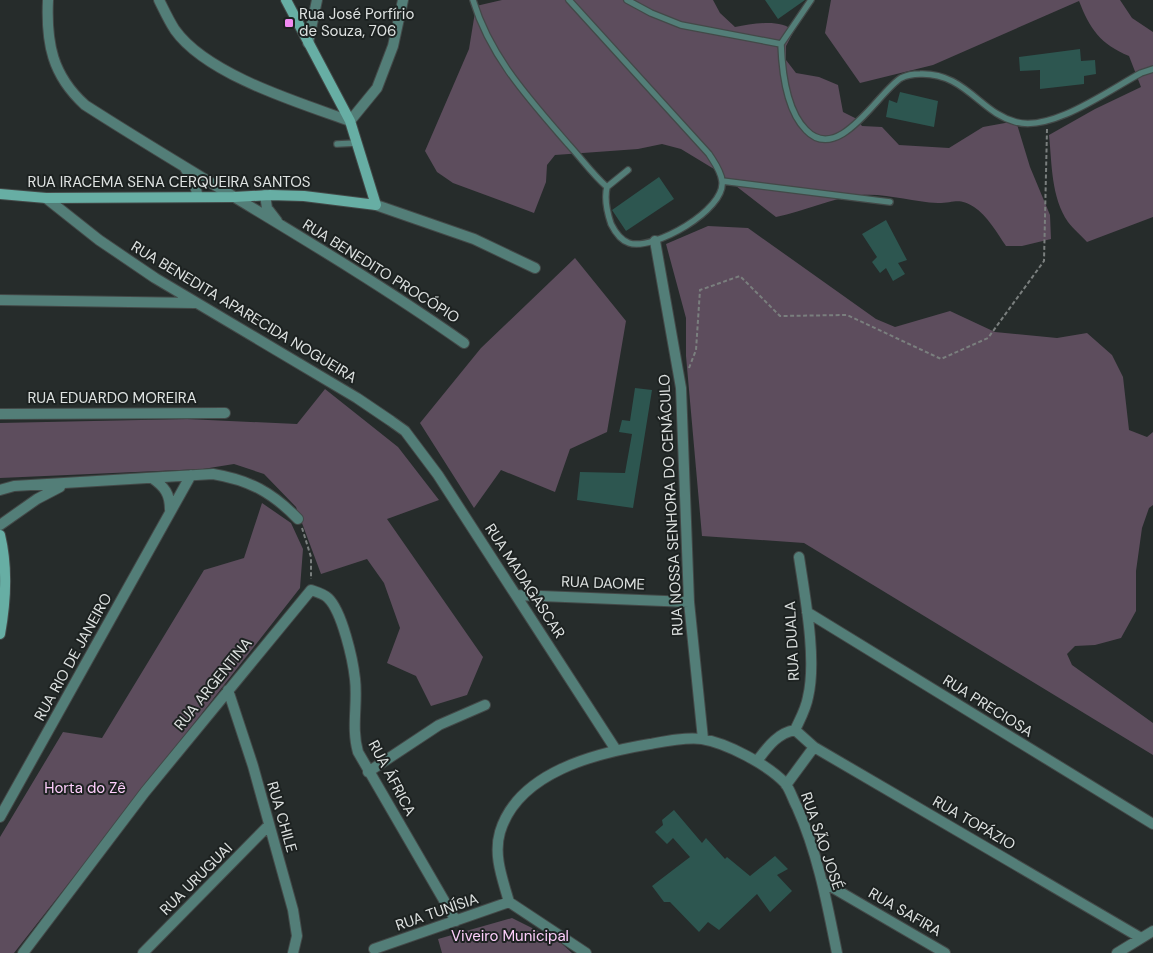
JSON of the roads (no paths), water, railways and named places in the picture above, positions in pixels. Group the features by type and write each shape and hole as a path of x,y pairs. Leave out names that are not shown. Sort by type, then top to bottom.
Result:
{"main road":[{"path":"286,0 350,121 376,204"},
{"name":"RUA IRACEMA SENA CERQUEIRA SANTOS","path":"1,192 46,198 304,196 376,204"},
{"path":"0,535 4,554 5,575 4,611 0,634"}],"street":[{"name":"RUA BENEDITO PROCÓPIO","path":"48,0 49,43 62,79 72,93 93,110 394,294 464,343"},
{"path":"159,0 176,31 188,45 231,75 350,121 377,88 392,46 403,0"},
{"path":"308,42 317,0"},
{"path":"184,165 194,182 198,197"},
{"name":"RUA BENEDITO PROCÓPIO","path":"265,195 267,208 281,226"},
{"name":"RUA BENEDITA APARECIDA NOGUEIRA","path":"46,198 99,240 194,303 356,398 405,432"},
{"name":"RUA IRACEMA SENA CERQUEIRA SANTOS","path":"376,204 474,240 535,268"},
{"name":"RUA NOSSA SENHORA DO CENÁCULO","path":"655,241 681,388 689,602 703,739"},
{"path":"0,300 194,303"},
{"name":"RUA EDUARDO MOREIRA","path":"0,414 225,413"},
{"name":"RUA MADAGASCAR","path":"405,432 438,474 616,750"},
{"path":"0,490 14,486 213,474 235,477 262,488 281,500 298,519"},
{"name":"RUA RIO DE JANEIRO","path":"0,817 191,475"},
{"path":"152,478 166,489 170,497 170,511"},
{"path":"0,525 37,499 66,484"},
{"name":"RUA DUALA","path":"795,730 808,697 810,658 807,612 799,557"},
{"name":"RUA ARGENTINA","path":"23,953 145,792 311,590"},
{"name":"RUA ÁFRICA","path":"311,590 328,598 340,622 355,678 356,744 368,772 456,921"},
{"name":"RUA DAOME","path":"516,596 689,602"},
{"name":"RUA PRECIOSA","path":"807,612 1153,824"},
{"name":"RUA CHILE","path":"228,690 293,910 298,936 293,953"},
{"path":"368,772 439,725 485,705"},
{"path":"757,761 775,740 788,731 795,730"},
{"name":"RUA TOPÁZIO","path":"795,730 814,747 1141,938"},
{"name":"RUA SÃO JOSÉ","path":"509,902 498,862 497,846 500,831 516,804 528,790 549,777 586,759 616,750 670,740 703,739 757,761 786,785 802,818 823,882 837,953"},
{"path":"786,785 814,747"},
{"name":"RUA URUGUAI","path":"144,953 269,825"},
{"name":"RUA SAFIRA","path":"823,882 945,953"},
{"path":"509,902 586,953"},
{"name":"RUA TUNÍSIA","path":"374,949 509,902"},
{"path":"1117,953 1153,931"}],"lane":[{"path":"473,0 479,19 501,62 534,105 607,187"},
{"path":"569,0 709,154 718,168 722,181 718,200 704,214 655,241 635,244 620,238 608,215 605,195 607,187 628,170"},
{"path":"627,0 681,25 781,44"},
{"path":"811,0 781,44 787,89 793,110 802,127 812,137 833,137 848,130 864,118 894,83 911,74 938,75 950,79 995,114 1017,122 1047,122 1068,113 1140,73 1153,69"},
{"path":"337,144 357,143"},
{"path":"722,181 890,202"}],"place":[{"name":"Rua José Porfírio de Souza, 706","path":"289,23"}],"park label":[{"name":"Horta do Zê","path":"85,788"},
{"name":"Viveiro Municipal","path":"510,936"}]}
